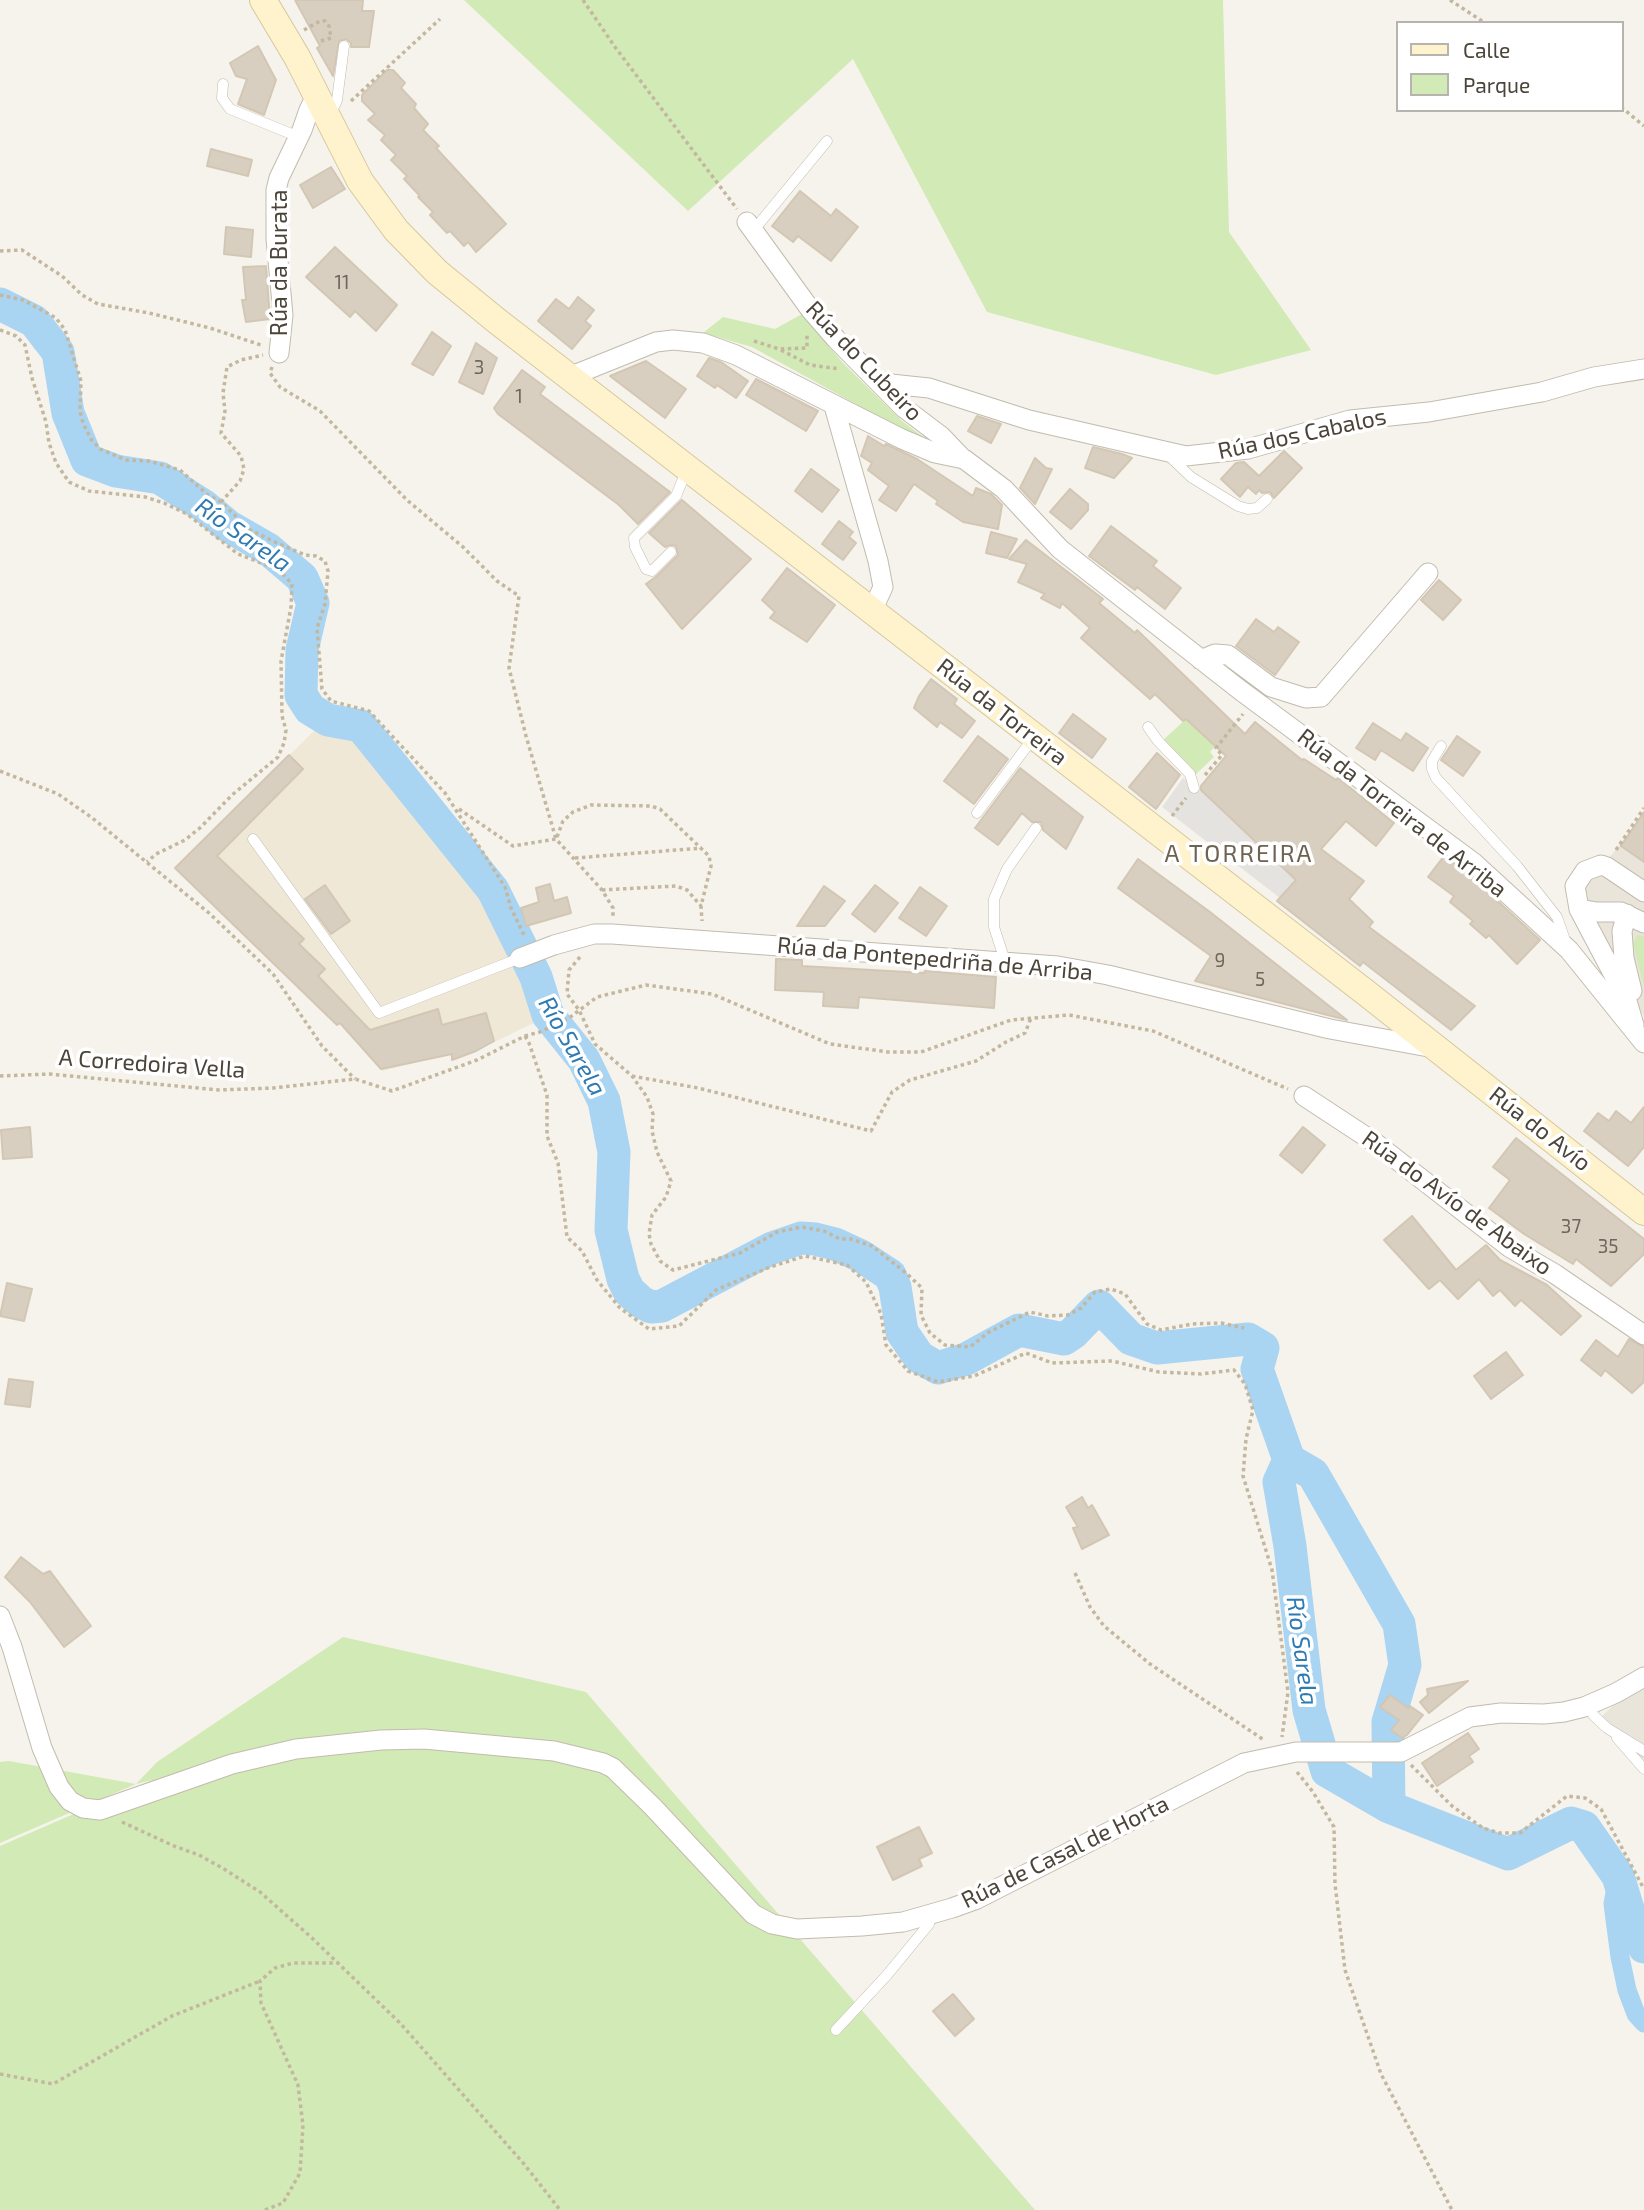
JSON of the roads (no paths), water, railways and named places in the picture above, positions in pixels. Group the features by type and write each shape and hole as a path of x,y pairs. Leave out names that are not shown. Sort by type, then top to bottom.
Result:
{"main road":[{"name":"Rúa da Torreira","path":"263,0 330,106 360,181 414,250 460,292 1435,1048"},
{"name":"Rúa do Avío","path":"1435,1048 1644,1212"}],"street":[{"name":"Rúa da Burata","path":"279,353 283,315 276,239 276,190 312,104 330,106"},
{"name":"Rúa do Cubeiro","path":"750,227 819,319 904,408 941,436 964,459"},
{"name":"Rúa da Torreira de Arriba","path":"569,377 656,342 688,341 736,355 834,406 935,453 964,459 1004,489 1060,549 1201,660 1474,863 1569,950 1639,1036"},
{"name":"Rúa dos Cabalos","path":"881,383 929,388 1029,420 1186,456 1248,449 1350,420 1429,412 1542,392 1594,377 1644,369"},
{"path":"834,406 883,587 872,611"},
{"name":"Rúa da Torreira de Arriba","path":"1201,660 1215,654 1227,655 1271,687 1306,698 1321,697 1429,573"},
{"path":"1639,1036 1626,998 1580,909 1575,892 1577,880 1590,868 1608,864 1644,892"},
{"path":"1580,909 1636,919"},
{"path":"1636,919 1622,932 1624,958 1632,991 1644,1012"},
{"name":"Rúa da Pontepedriña de Arriba","path":"520,958 554,945 603,934 1005,961 1083,970 1330,1029 1435,1048"},
{"name":"Rúa do Avío de Abaixo","path":"1304,1096 1374,1142 1509,1247 1555,1274 1644,1335"},
{"name":"Rúa de Casal de Horta","path":"0,1616 42,1748 58,1787 70,1801 83,1808 100,1810 232,1764 296,1749 381,1740 424,1739 554,1751 612,1768 653,1807 753,1914 772,1923 797,1929 903,1922 977,1899 1244,1763 1289,1752 1398,1752 1470,1717 1501,1713 1564,1712 1590,1704 1644,1677"}],"lane":[{"path":"330,106 335,105 339,90 344,47"},
{"path":"223,84 222,98 230,109 299,137"},
{"path":"750,227 827,141"},
{"path":"1167,453 1191,478 1238,506 1257,508 1267,499"},
{"path":"671,552 652,571 646,569 635,547 634,538 676,496 687,468"},
{"path":"1148,727 1198,783"},
{"path":"977,813 1034,737"},
{"path":"1441,746 1432,761 1436,778 1517,866 1557,917 1569,950"},
{"path":"1005,961 994,927 994,899 1007,869 1036,828"},
{"path":"253,839 379,1013 520,958"},
{"path":"1590,1704 1593,1715 1644,1769"},
{"path":"1607,1728 1644,1751"},
{"path":"836,2030 929,1924 931,1914"}],"waterway":[{"name":"Río Sarela","path":"0,304 34,321 58,352 68,413 87,460 116,471 160,478 204,506 228,526 268,549 302,578 313,603 302,650 301,695 310,709 328,720 361,726 493,890 536,977 548,1015 584,1060 604,1101 614,1152 611,1230 623,1279 629,1291 651,1307 662,1306 772,1248 801,1238 815,1239 835,1244 861,1256 890,1275 895,1287 902,1332 919,1357 938,1368 966,1359 1019,1330 1064,1339 1099,1306 1131,1339 1157,1348 1248,1339 1263,1348 1257,1369 1289,1460 1313,1474 1399,1624 1405,1665 1388,1722 1389,1807 1508,1854 1571,1823 1584,1827 1618,1876 1634,1929 1644,1947"},
{"name":"Río Sarela","path":"1289,1460 1279,1482 1290,1546 1309,1710 1327,1771 1389,1807"},
{"path":"1618,1876 1613,1904 1620,1957 1627,1990 1636,2014 1644,2023"}],"district":[{"name":"A TORREIRA","path":"1239,854"}]}
